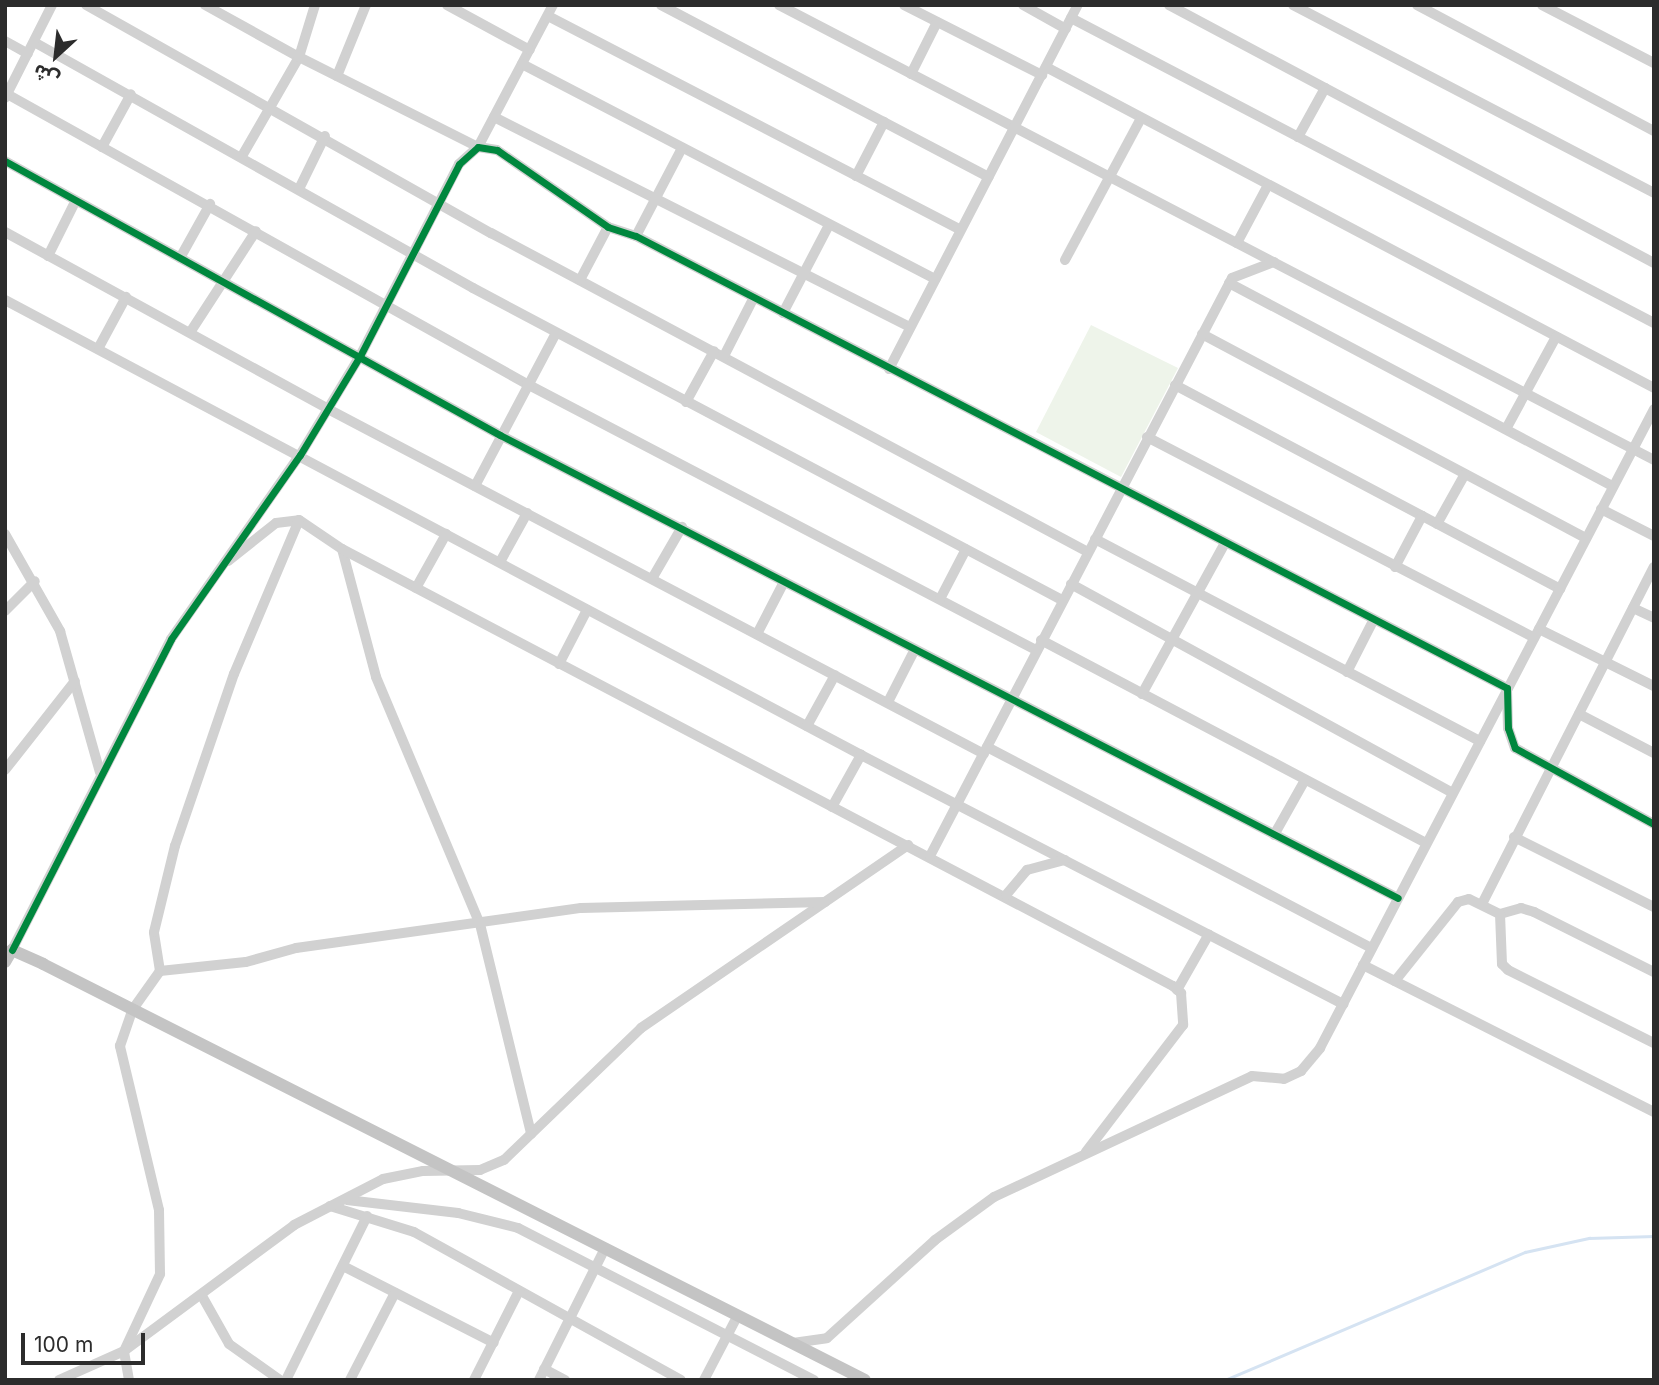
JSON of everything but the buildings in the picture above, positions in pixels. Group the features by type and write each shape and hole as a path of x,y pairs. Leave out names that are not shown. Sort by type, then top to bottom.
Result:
{"main road":[{"path":"5,962 12,950 865,1380"}],"street":[{"path":"52,5 6,96 210,204 527,384 1036,650"},
{"path":"86,5 580,280 1088,552"},
{"path":"205,5 299,57 478,147 497,150 608,227 636,236 1507,688"},
{"path":"242,156 299,57 315,5"},
{"path":"337,76 366,5"},
{"path":"447,5 530,50"},
{"path":"12,950 171,639 300,455 328,409 414,254 459,164 478,147 554,5"},
{"path":"661,5 989,177"},
{"path":"779,5 1654,460"},
{"path":"904,5 1141,118 1654,388"},
{"path":"1023,5 1066,29"},
{"path":"889,369 1078,5"},
{"path":"1169,5 1654,263"},
{"path":"1293,5 1654,193"},
{"path":"1417,5 1654,131"},
{"path":"1542,5 1654,63"},
{"path":"548,16 960,230"},
{"path":"1071,18 1654,323"},
{"path":"911,74 937,22"},
{"path":"5,41 28,54"},
{"path":"34,42 556,333 1062,600"},
{"path":"522,64 935,279"},
{"path":"1298,137 1325,88"},
{"path":"102,147 131,94"},
{"path":"495,117 909,327"},
{"path":"1065,260 1141,118"},
{"path":"856,176 884,122"},
{"path":"299,189 325,136"},
{"path":"636,236 682,148"},
{"path":"5,161 500,435 1398,898"},
{"path":"1237,243 1268,185"},
{"path":"48,256 75,202"},
{"path":"180,258 210,204"},
{"path":"783,313 829,225"},
{"path":"580,280 608,227"},
{"path":"191,331 225,284 256,231"},
{"path":"5,232 191,331 328,409 653,577 835,675 1372,948"},
{"path":"930,856 1119,489 1229,283 1274,262"},
{"path":"1229,283 1613,486"},
{"path":"99,347 126,297"},
{"path":"686,402 754,297"},
{"path":"5,300 99,347 861,755 1343,1004"},
{"path":"475,486 556,333"},
{"path":"1202,334 1586,538"},
{"path":"1506,429 1556,337"},
{"path":"1175,385 1560,589"},
{"path":"793,1343 827,1338 967,1214 1084,1154 1252,1076 1284,1079 1301,1072 1343,1004 1654,408"},
{"path":"1147,437 1395,567 1654,686"},
{"path":"1437,524 1465,474"},
{"path":"1601,509 1654,536"},
{"path":"500,562 527,513"},
{"path":"1395,567 1422,516"},
{"path":"225,562 243,554 276,523 299,520 342,549 832,807 1006,895 1178,990"},
{"path":"130,1380 124,1351 160,1275 159,1210 121,1058 122,1034 133,1009 160,971 155,932 175,846 234,674 299,520"},
{"path":"653,577 682,527"},
{"path":"5,534 9,547 35,582 60,631 101,773"},
{"path":"416,588 446,534"},
{"path":"1095,539 1480,741"},
{"path":"1142,694 1225,543"},
{"path":"342,549 376,677 480,924 503,1000 531,1134"},
{"path":"940,599 966,549"},
{"path":"1483,902 1654,567"},
{"path":"5,611 35,582"},
{"path":"757,634 784,582"},
{"path":"1071,584 1452,793"},
{"path":"1633,607 1654,618"},
{"path":"559,664 587,610"},
{"path":"1347,672 1374,619"},
{"path":"1041,640 1426,843"},
{"path":"888,702 915,649"},
{"path":"807,726 835,675"},
{"path":"5,770 75,681"},
{"path":"1507,688 1508,729 1515,748 1654,824"},
{"path":"1579,715 1654,753"},
{"path":"832,807 861,755"},
{"path":"1275,835 1305,780"},
{"path":"1515,838 1654,907"},
{"path":"59,1380 124,1351 294,1225 330,1206 393,1177 452,1170 480,1170 498,1163 641,1028 908,845"},
{"path":"1006,895 1027,870 1065,860"},
{"path":"160,971 246,962 296,948 581,908 825,902"},
{"path":"1395,981 1458,902 1483,902 1500,914"},
{"path":"1500,914 1521,908 1534,912 1654,972"},
{"path":"1500,914 1502,964 1508,970 1654,1043"},
{"path":"1084,1154 1183,1026 1178,990 1209,934"},
{"path":"1363,965 1654,1112"},
{"path":"343,1200 388,1202 498,1223 595,1267 814,1380"},
{"path":"330,1206 414,1232 681,1380"},
{"path":"286,1380 367,1216"},
{"path":"539,1380 605,1248"},
{"path":"343,1266 494,1343"},
{"path":"474,1380 519,1291"},
{"path":"350,1380 395,1293"},
{"path":"201,1296 229,1344 280,1380"},
{"path":"704,1380 738,1315"},
{"path":"544,1369 565,1380"}],"shaded area":[{"path":"1091,325 1178,368 1121,477 1036,432"}],"waterway":[{"path":"1225,1380 1525,1252 1589,1238 1654,1236"}],"cycle path":[{"path":"12,950 171,639 300,455 360,356 459,164 478,147 497,150 608,227 636,236 1507,688 1508,728 1515,748 1654,824"},
{"path":"5,161 500,435 1398,898"}]}
